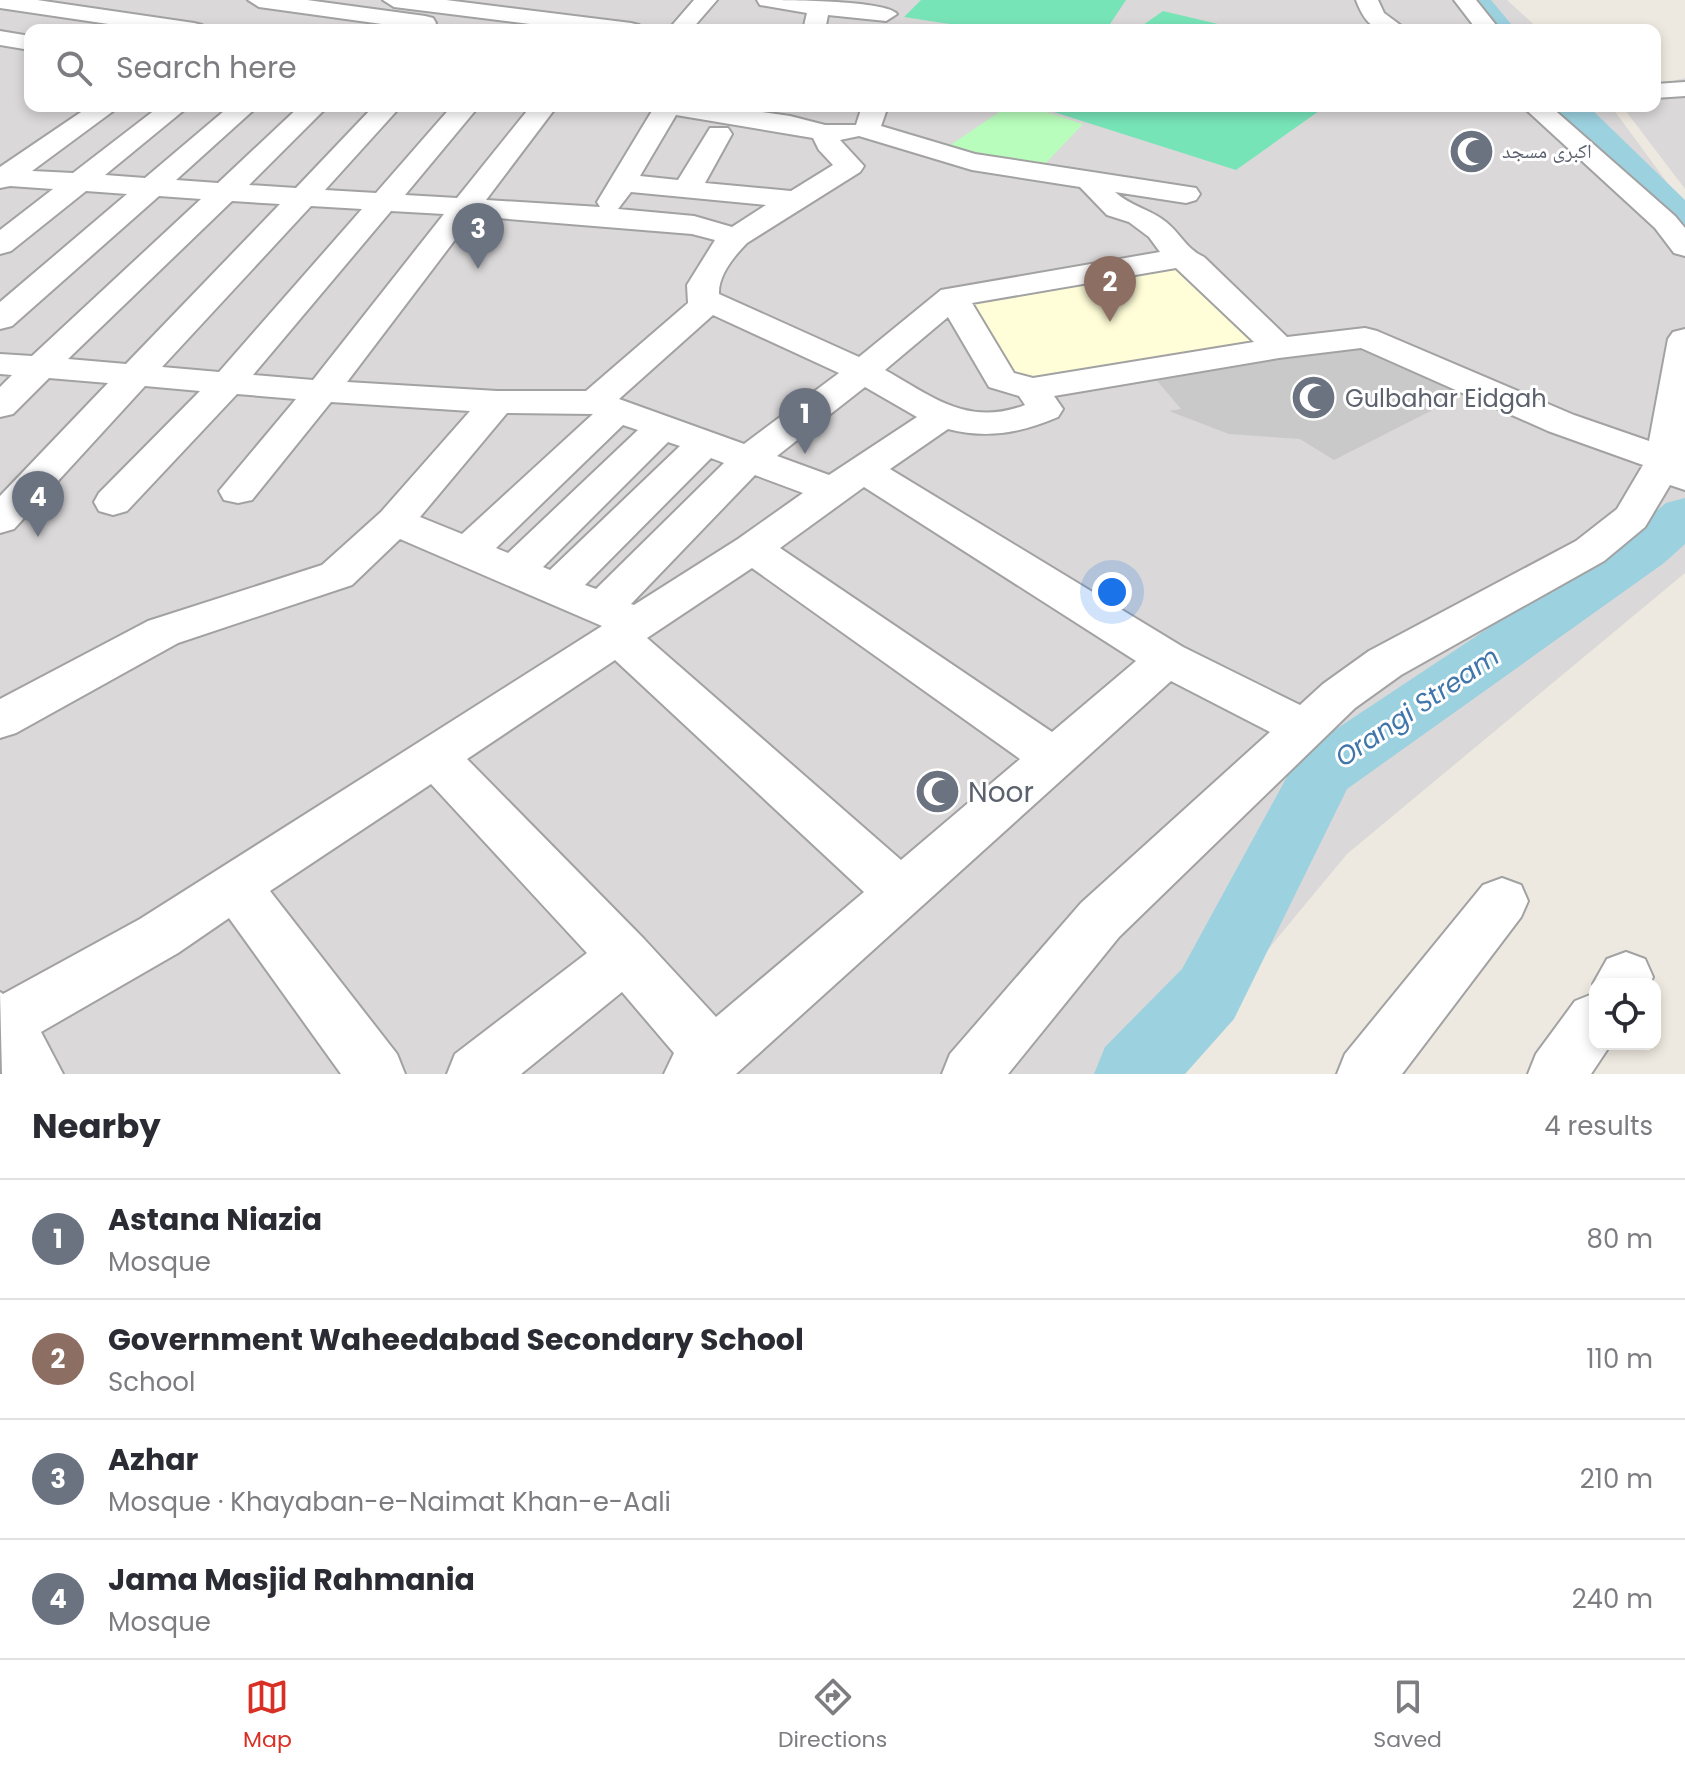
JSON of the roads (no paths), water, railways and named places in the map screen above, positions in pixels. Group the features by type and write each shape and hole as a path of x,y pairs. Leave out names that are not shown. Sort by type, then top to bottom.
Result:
{"street":[{"path":"60,24 110,0"},
{"path":"259,0 430,24"},
{"path":"394,0 584,24"},
{"path":"684,24 706,0"},
{"path":"768,0 817,19 887,15"},
{"path":"1367,0 1374,17 1386,24"},
{"path":"1465,0 1484,24"},
{"path":"11,4 154,24"},
{"path":"273,24 303,6"},
{"path":"1661,91 1685,89"},
{"path":"1,178 98,112"},
{"path":"0,245 168,112"},
{"path":"0,319 238,112"},
{"path":"0,406 309,112"},
{"path":"4,529 134,376 382,112"},
{"path":"113,502 228,383 461,112"},
{"path":"238,491 322,391 539,112"},
{"path":"602,216 665,112"},
{"path":"725,112 809,121 871,118 972,162 1186,194"},
{"path":"1542,112 1665,222 1685,247"},
{"path":"468,551 704,306 703,285 723,250 736,237 850,166 809,121"},
{"path":"687,189 719,134"},
{"path":"1,178 602,216 694,225 736,237"},
{"path":"1089,181 1117,209 1139,216 1159,231 1180,258 1193,264 1279,348"},
{"path":"622,183 798,200"},
{"path":"620,623 749,459 952,297 1180,258"},
{"path":"952,297 1001,380 1032,389 1279,348 1365,338 1675,469"},
{"path":"704,299 863,371 945,415 967,423 1020,421 1045,409 1032,389"},
{"path":"971,1074 1100,920 1339,696 1385,663 1590,551 1631,518 1675,469 1671,405 1685,339"},
{"path":"0,364 322,391 607,406 749,459 848,480 1167,659 1304,728"},
{"path":"0,720 163,632 337,575 395,521 497,402"},
{"path":"34,1074 1,1022 159,936 435,757 620,623 752,549 945,415"},
{"path":"515,570 662,427"},
{"path":"557,588 705,443"},
{"path":"395,521 557,588 620,623 901,893"},
{"path":"752,549 1055,758"},
{"path":"435,757 625,956 703,1065 1167,659"},
{"path":"236,886 376,1074"},
{"path":"1366,1074 1502,901"},
{"path":"476,1074 625,956"},
{"path":"1557,1074 1589,1029"}],"waterway":[{"name":"Orangi Stream","path":"1475,0 1496,24"},
{"name":"Orangi Stream","path":"1574,112 1685,222"},
{"name":"Orangi Stream","path":"1133,1074 1208,994 1323,771 1645,550 1685,515"}],"place":[{"name":"اکبری مسجد","path":"1471,151"},
{"name":"Azhar","path":"478,269"},
{"name":"Government Waheedabad Secondary School","path":"1110,322"},
{"name":"Gulbahar Eidgah","path":"1314,398"},
{"name":"Astana Niazia","path":"805,454"},
{"name":"Jama Masjid Rahmania","path":"38,537"},
{"name":"Noor","path":"937,792"}]}
